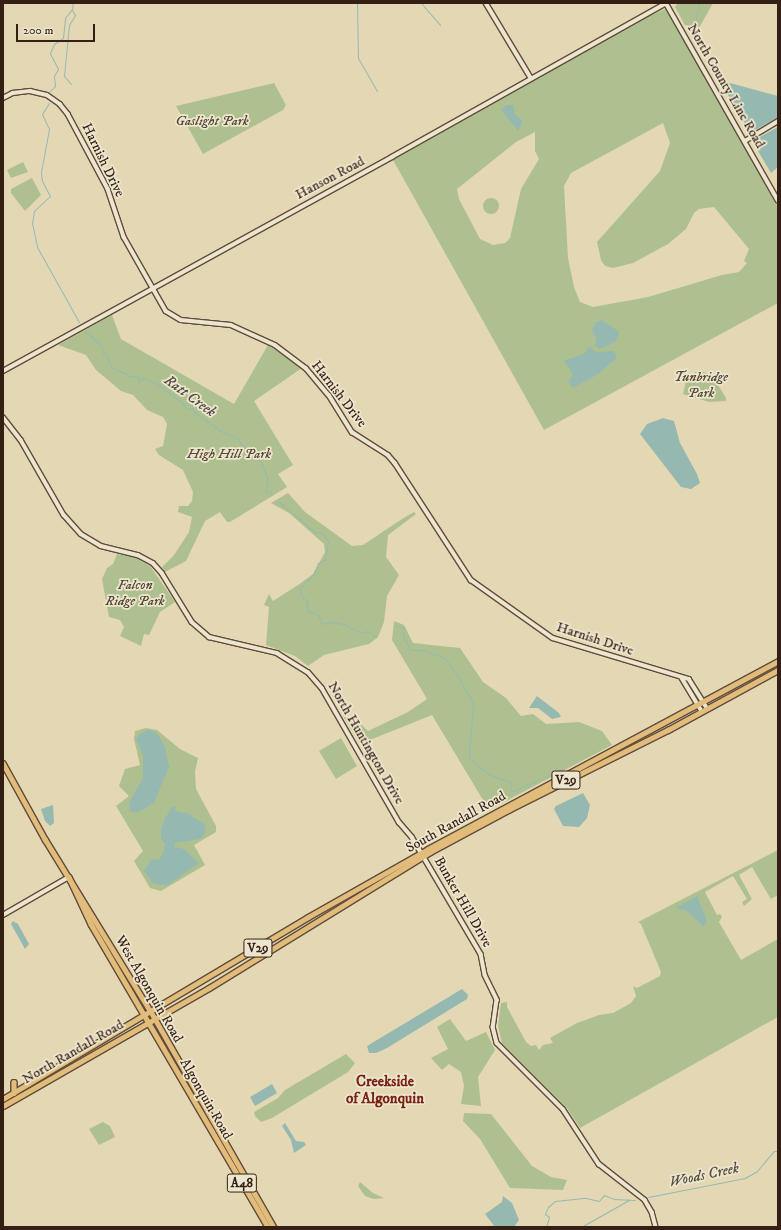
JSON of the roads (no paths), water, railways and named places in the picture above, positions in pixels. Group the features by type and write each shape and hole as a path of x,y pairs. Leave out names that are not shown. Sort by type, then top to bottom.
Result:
{"main road":[{"name":"South Randall Road","path":"153,1015 209,988 423,855 778,661"},
{"name":"South Randall Road","path":"153,1015 308,917 508,810 702,711 778,670"},
{"name":"West Algonquin Road","path":"3,763 69,877 153,1015 274,1227"},
{"name":"Algonquin Road","path":"69,877 96,932 268,1227"},
{"path":"96,932 119,960"},
{"path":"114,963 118,964 134,984"},
{"name":"North Randall Road","path":"3,1099 153,1015"},
{"name":"North Randall Road","path":"3,1106 147,1018"},
{"path":"14,1082 14,1093"}],"street":[{"path":"486,3 531,78"},
{"name":"Hanson Road","path":"3,371 666,3"},
{"name":"North County Line Road","path":"666,3 778,200"},
{"name":"Harnish Drive","path":"3,98 18,92 36,91 52,97 64,108 108,189 120,228 163,307 174,317 188,321 231,324 275,345 306,368 328,395 352,432 392,459 463,570 474,583 553,638 692,681 707,708"},
{"path":"745,141 778,121"},
{"name":"North Huntington Drive","path":"3,417 22,440 66,518 81,534 101,546 138,555 153,563 192,622 209,637 277,653 308,672 322,688 399,822 423,855"},
{"path":"682,678 702,711"},
{"name":"Bunker Hill Drive","path":"423,855 481,954 485,975 497,1000 494,1032 501,1049 563,1109 590,1153 605,1171 645,1200 652,1212 656,1227"},
{"path":"3,915 69,877"}],"water":[{"path":"719,80 778,96 778,117 750,133"},
{"path":"507,105 513,105 515,114 523,121 518,131 501,109"},
{"path":"778,127 778,167 771,173 754,144 756,139"},
{"path":"602,320 618,331 619,336 615,342 600,349 595,345 596,337 592,330 596,322"},
{"path":"589,347 596,352 614,351 617,358 598,374 573,388 568,382 573,374 564,361 585,353"},
{"path":"663,418 674,421 680,443 697,474 700,483 691,489 681,487 640,434 647,424"},
{"path":"537,696 559,713 561,717 552,719 538,708 529,708"},
{"path":"147,730 156,732 165,746 169,767 154,803 137,813 130,811 129,803 143,778 143,756 136,739 140,734"},
{"path":"583,793 590,805 587,818 579,827 563,826 554,809 556,806"},
{"path":"53,805 54,823 50,826 45,821 41,809"},
{"path":"173,806 176,807 175,811 187,813 206,825 204,835 200,839 175,843 174,847 184,849 199,863 168,885 160,885 153,883 144,871 152,859 159,860 164,851 165,843 161,840 161,829 165,818"},
{"path":"697,896 707,921 704,927 687,911 676,908"},
{"path":"13,921 18,924 29,944 25,949 11,924"},
{"path":"462,989 468,995 467,999 387,1048 376,1053 369,1053 367,1046"},
{"path":"272,1084 277,1093 255,1106 250,1097"},
{"path":"285,1123 296,1141 304,1142 306,1145 294,1153 291,1140 282,1126"},
{"path":"503,1196 512,1203 519,1220 514,1227 495,1227 485,1214 502,1202"}],"waterway":[{"name":"Ratt Creek","path":"50,91 55,86 54,76 58,69 50,53 54,44 63,38 65,18 72,9 73,3"},
{"path":"357,3 358,58 377,91"},
{"path":"421,3 440,25"},
{"path":"695,22 699,3"},
{"path":"71,84 64,76 69,25 75,15 72,10"},
{"name":"Ratt Creek","path":"49,103 42,114 49,129 41,172 42,181 50,196 34,211 32,223 37,247 79,322"},
{"name":"Ratt Creek","path":"86,332 102,346 103,353 106,354 111,367 132,377 137,375 139,382 142,378 156,383 183,403 187,409 192,408 194,412 223,432 237,438 251,458 256,456 261,463 268,479 265,491 271,494"},
{"name":"Ratt Creek","path":"278,501 315,532 322,533 328,541 325,560 318,563 314,574 300,588 301,595 307,602 308,611 318,615 322,624 329,622 344,624 361,633 367,631 376,637"},
{"name":"Ratt Creek","path":"396,625 404,628 403,636 410,650 422,650 445,658 457,675 473,703 469,757 473,762 489,774 512,783 510,789 513,791 550,775"},
{"name":"Woods Creek","path":"648,1197 745,1178 757,1171 774,1151 778,1151"},
{"name":"Woods Creek","path":"546,1227 549,1217 545,1214 548,1207 555,1201 586,1198 599,1201 604,1195 614,1199 635,1200"},
{"path":"581,1227 629,1200"}],"district":[{"name":"Creekside of Algonquin","path":"385,1090"}],"park label":[{"name":"Gaslight Park","path":"212,121"},
{"name":"Tunbridge Park","path":"701,386"},
{"name":"High Hill Park","path":"229,454"},
{"name":"Falcon Ridge Park","path":"135,594"}]}
